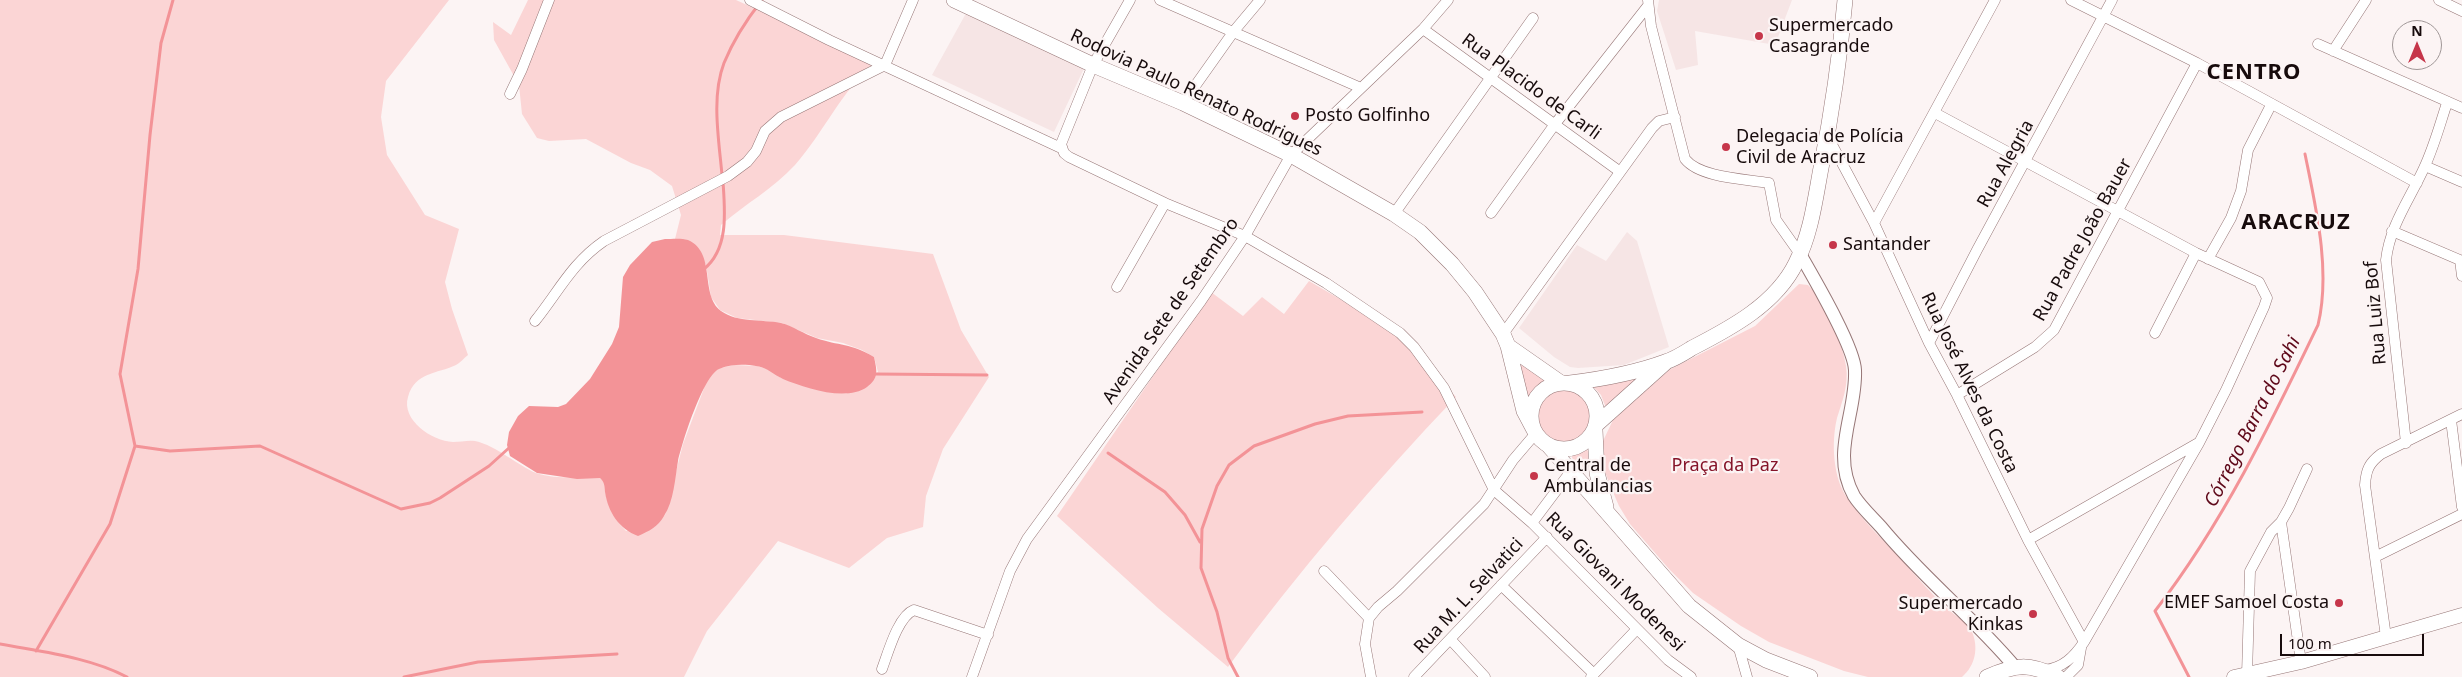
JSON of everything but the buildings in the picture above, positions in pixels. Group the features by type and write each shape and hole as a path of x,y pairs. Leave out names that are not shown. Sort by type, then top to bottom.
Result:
{"main road":[{"path":"1535,430 1531,414 1538,396 1548,387 1609,377 1666,362 1722,333 1745,318 1779,288 1796,263 1812,215 1828,137 1840,62 1845,0"},
{"name":"Rodovia Paulo Renato Rodrigues","path":"961,1 1092,65 1183,103 1291,155 1394,214 1420,232 1452,264 1475,292 1506,340"},
{"path":"1506,340 1565,383 1586,391 1592,398 1598,415 1596,427 1597,473 1607,511"},
{"path":"1506,340 1524,411 1535,430 1689,606 1738,645 1766,660 1810,677"},
{"path":"1548,445 1561,449 1575,447 1586,441 1596,427 1666,362"},
{"path":"2240,676 2301,662 2462,615"},
{"path":"1992,676 2014,667 2044,670 2058,677"}],"street":[{"path":"510,94 550,0"},
{"path":"750,0 1062,148 1069,157 1165,204 1245,236 1360,305 1400,333 1444,388 1494,490"},
{"path":"535,320 571,270 588,252 604,241 728,176 747,162 756,151 765,132 781,117 885,65 913,0"},
{"path":"1062,148 1064,136 1092,65 1130,0"},
{"path":"1160,0 1361,88"},
{"path":"1183,103 1234,31 1260,0"},
{"name":"Avenida Sete de Setembro","path":"972,677 1010,571 1027,539 1201,301 1245,236 1291,155 1423,29 1448,0"},
{"path":"1874,223 1995,0"},
{"path":"2071,0 2197,63 2417,183"},
{"name":"Rua Alegria","path":"1929,343 2112,0"},
{"path":"2333,51 2366,0"},
{"path":"2438,0 2462,11"},
{"path":"1648,4 1685,159 1691,167 1703,172 1769,184 1776,220 1800,254 1815,280 1854,362 1854,383 1845,430 1843,466 1854,496 1895,544 1991,638 2014,667"},
{"path":"1491,213 1555,124 1648,4"},
{"path":"1394,214 1533,18"},
{"name":"Rua Placido de Carli","path":"1423,29 1620,171"},
{"path":"2318,44 2447,103 2462,108"},
{"name":"Rua Padre João Bauer","path":"1957,395 2035,347 2054,330 2197,63"},
{"name":"Rua Luiz Bof","path":"2406,443 2386,260 2392,231 2425,166 2447,103"},
{"path":"2208,259 2231,218 2241,191 2248,150 2271,105"},
{"path":"1935,113 2196,253 2259,282 2266,298 2264,307 2226,390 2198,443 2083,644 2062,665 2044,670"},
{"path":"1506,340 1620,171 1652,128 1659,121 1675,117"},
{"name":"Rua José Alves da Costa","path":"1828,137 1874,223 1929,343 1957,395 2028,540 2083,644"},
{"path":"2425,166 2462,182"},
{"path":"1117,287 1165,204"},
{"path":"2392,231 2461,260 2462,276"},
{"path":"2156,333 2196,253"},
{"path":"2386,637 2365,486 2366,472 2370,462 2381,454 2462,414"},
{"path":"2451,420 2462,507"},
{"path":"1371,677 1365,644 1369,618 1484,504 1535,430"},
{"path":"2028,540 2198,443"},
{"path":"2240,676 2250,571 2271,532 2281,522 2307,469"},
{"path":"1532,523 1571,471"},
{"name":"Rua Giovani Modenesi","path":"1494,490 1532,523 1668,660 1689,677"},
{"path":"2376,556 2462,514"},
{"path":"2281,522 2301,662"},
{"name":"Rua M. L. Selvatici","path":"1414,677 1546,538"},
{"path":"1324,571 1369,618"},
{"path":"1501,585 1593,675 1637,629"},
{"path":"882,669 902,620 909,612 914,610 988,634"},
{"path":"1451,640 1485,677"},
{"path":"2066,677 2078,665 2083,644"},
{"path":"1738,645 1748,675"}],"shaded area":[{"name":"Supermercado Casagrande","path":"1659,0 1792,0 1775,45 1695,31 1698,65 1676,70 1657,11"},
{"path":"970,6 1088,60 1054,132 932,75"},
{"path":"1627,232 1637,241 1669,347 1624,365 1570,367 1554,357 1519,328 1577,245 1606,261"},
{"path":"665,239 686,239 697,246 705,264 714,304 721,311 742,319 781,323 824,341 866,352 874,357 876,374 874,380 867,387 848,393 837,393 802,386 760,367 738,365 719,369 713,374 700,396 684,440 678,461 674,489 667,510 662,520 656,526 638,536 625,529 612,513 606,499 603,481 600,478 577,479 537,473 510,456 507,445 509,432 518,416 529,406 558,407 566,404 590,379 612,344 619,327 623,277 630,265 652,242"}],"green space":[{"path":"0,0 449,0 386,81 381,117 387,155 425,215 459,229 445,282 468,355 456,365 421,378 416,383 408,397 409,414 420,428 436,438 453,442 475,441 483,443 536,473 560,477 600,478 604,482 610,509 626,531 665,515 683,444 706,383 713,372 720,368 735,365 757,366 770,370 781,378 846,394 878,372 874,357 862,350 843,343 817,338 782,323 737,318 720,310 711,297 706,265 687,240 675,239 681,215 672,186 650,170 631,163 586,139 549,141 537,138 522,114 519,85 494,40 493,22 511,35 528,0 736,0 874,63 862,74 842,99 795,165 778,182 721,225 720,235 784,235 933,254 961,330 989,377 943,449 926,496 923,527 887,538 849,568 778,541 707,631 684,677 0,677"},
{"path":"1309,281 1393,330 1456,397 1338,528 1228,667 1158,608 1057,516 1211,292 1243,316 1262,297 1284,314"},
{"name":"Praça da Paz","path":"1799,284 1808,285 1813,290 1833,327 1844,356 1847,380 1834,438 1836,471 1843,491 1867,523 1924,585 1970,628 1974,638 1975,656 1970,668 1962,677 1868,677 1844,671 1769,642 1741,626 1693,593 1669,569 1630,524 1619,506 1610,485 1602,464 1603,441 1613,420 1669,370 1755,326"},
{"path":"1522,360 1550,379 1536,389 1527,402 1519,364"},
{"path":"1638,377 1606,408 1601,395 1592,385 1612,384"},
{"path":"1559,388 1571,388 1581,392 1589,400 1593,416 1589,432 1581,440 1571,444 1559,444 1549,440 1541,432 1537,422 1537,410 1541,400 1549,392"},
{"path":"1586,449 1588,451 1588,472 1572,458 1572,455"}],"waterway":[{"path":"36,651 110,524 135,446 120,374 138,269 150,135 161,43 173,0"},
{"path":"722,175 717,119 720,76 736,38 762,0"},
{"name":"Córrego Barra do Sahi","path":"2189,677 2155,611 2180,578 2224,508 2282,400 2318,325 2322,304 2322,261 2317,218 2305,154"},
{"path":"704,269 712,261 722,240 724,229 723,182"},
{"path":"875,374 987,375"},
{"path":"1238,677 1228,658 1217,612 1201,568 1202,529 1217,486 1229,465 1254,446 1315,424 1348,416 1422,412"},
{"path":"135,446 170,451 260,446 401,509 430,503 440,498 489,466 510,447"},
{"path":"1108,453 1165,492 1185,515 1200,542"},
{"path":"0,644 81,660 127,677"},
{"path":"404,677 478,662 617,654"}],"place":[{"name":"Supermercado Casagrande","path":"1759,36"},
{"name":"Posto Golfinho","path":"1295,116"},
{"name":"Delegacia de Polícia Civil de Aracruz","path":"1726,147"},
{"name":"Santander","path":"1833,245"},
{"name":"Central de Ambulancias","path":"1534,476"},
{"name":"EMEF Samoel Costa","path":"2339,603"},
{"name":"Supermercado Kinkas","path":"2033,614"}],"district":[{"name":"CENTRO","path":"2254,73"},
{"name":"ARACRUZ","path":"2296,223"}]}
